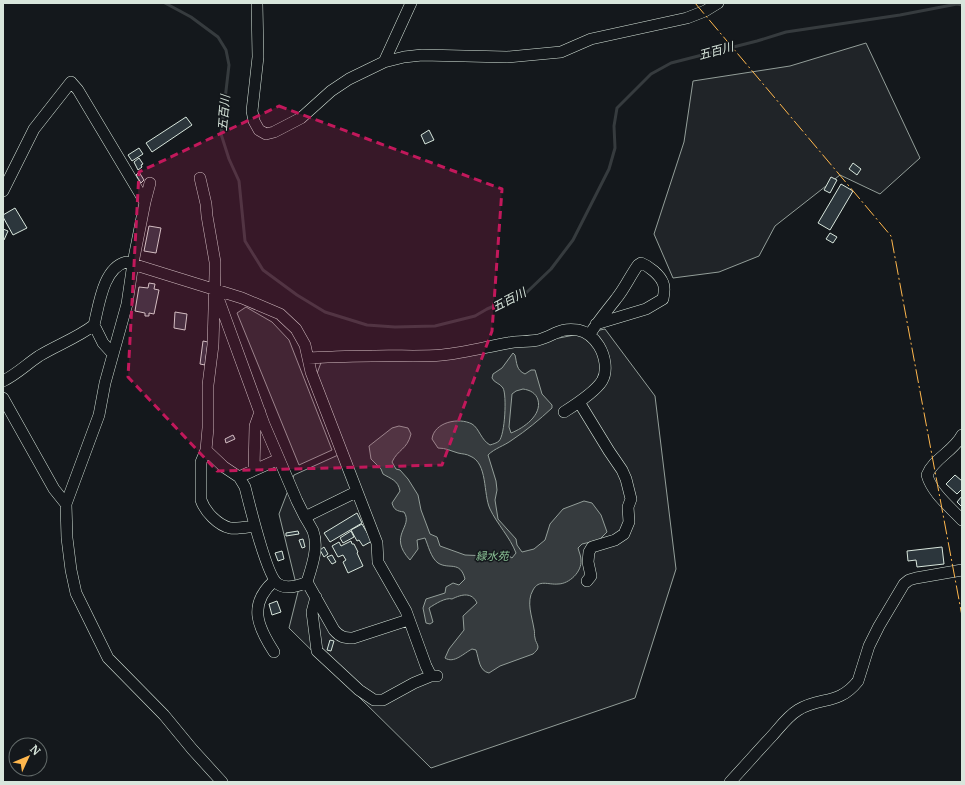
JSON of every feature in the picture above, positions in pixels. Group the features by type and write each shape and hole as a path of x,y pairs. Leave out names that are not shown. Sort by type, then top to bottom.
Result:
{"street":[{"path":"257,3 258,57 252,111 254,121 259,130 266,134 274,132 301,118 331,91 349,79 384,62 404,57 422,55 500,57 561,52 591,39 687,18 705,11 718,3"},
{"path":"384,62 410,3"},
{"path":"3,191 34,129 71,82 78,90 145,202"},
{"path":"200,178 204,193 215,262 213,345 208,385 208,428 206,450 201,462 202,505 214,519 230,528 255,526"},
{"path":"150,183 133,264 127,304 105,383 99,415 66,504 70,564 76,593 104,651 112,662 164,715 222,782"},
{"path":"113,354 103,343 94,325 105,283 110,273 121,263 126,262 242,298 280,314 296,329 305,345 311,372 376,543 378,562 406,611 426,666 434,676 414,683 383,700 374,700 359,690 317,652 312,612 316,597"},
{"path":"590,334 596,324 603,314 616,299 638,265 641,264 648,266 663,282 663,299 646,309 596,324"},
{"path":"215,289 260,412 297,502 313,531 315,551 307,582 334,630 340,636 345,638 354,638 408,620"},
{"path":"3,380 17,373 39,356 79,335 94,325"},
{"path":"308,358 442,355 483,349 508,343 538,340 557,331 576,330 590,334 600,347 604,356 604,374 602,381 579,402 564,412"},
{"path":"3,398 54,489 66,504"},
{"path":"579,402 622,470 631,499 628,507 629,522 624,534 615,540 592,547 589,552 588,562 591,576 587,581"},
{"path":"254,470 255,426 260,412"},
{"path":"962,435 956,444 927,475 930,485 962,520"},
{"path":"206,450 224,467 239,477 245,487 255,526 274,581 278,585 287,587 300,585 307,582"},
{"path":"239,477 279,458"},
{"path":"305,517 356,492"},
{"path":"730,782 785,721 797,710 810,704 842,695 855,685 861,674 869,646 879,626 899,591 909,580 962,570"},
{"path":"274,581 263,592 259,600 257,616 262,632 274,652"}],"highlighted area":[{"path":"279,106 502,189 492,331 442,465 217,471 128,377 139,172"}],"green space":[{"path":"866,43 920,158 880,194 840,175 775,226 759,256 719,272 673,278 654,234 684,142 693,81 790,66"},
{"name":"緑水苑","path":"605,329 655,396 676,569 635,698 431,768 289,628 298,592 279,514 294,475 347,451 316,376 322,360 462,357"}],"shaded area":[{"path":"246,307 272,322 289,340 332,450 299,465 237,313"},
{"path":"513,353 515,355 518,368 522,372 525,374 531,370 535,370 542,394 552,405 552,408 538,421 488,455 496,481 497,490 495,500 498,519 516,539 517,545 522,552 534,549 545,540 550,524 563,509 584,501 592,503 601,515 607,532 599,540 582,544 578,548 581,557 581,564 577,573 570,580 554,584 544,583 538,585 533,590 530,604 535,639 538,646 536,651 533,654 500,666 489,673 481,667 476,650 472,649 452,660 445,658 449,649 464,630 463,616 477,603 475,599 470,596 463,595 437,603 429,608 433,622 430,624 426,623 423,608 426,599 445,593 446,587 453,583 459,585 465,579 463,573 457,567 442,565 436,561 425,538 417,540 418,549 410,560 401,544 402,532 406,522 406,517 404,512 396,510 392,503 400,491 398,484 383,474 381,469 371,459 369,446 392,428 399,426 408,428 411,434 409,439 392,462 396,469 400,470 408,479 418,495 421,510 430,534 437,537 440,546 465,555 488,556 498,552 506,554 512,558 516,553 490,509 480,465 469,455 438,448 432,439 437,428 448,422 461,421 472,424 484,440 490,445 499,441 503,431 505,398 502,386 492,378 493,374 502,368","holes":["523,389 536,395 539,406 535,416 531,420 521,428 511,433 509,427 512,394"]}],"building":[{"path":"186,117 192,125 152,152 146,143"},
{"path":"429,130 434,140 425,144 421,135"},
{"path":"139,148 143,154 132,161 128,155"},
{"path":"139,158 143,164 138,170 134,162"},
{"path":"853,163 861,169 857,175 849,169"},
{"path":"139,172 144,180 141,183 136,175"},
{"path":"831,177 837,180 830,193 824,190"},
{"path":"841,184 853,191 830,230 818,223"},
{"path":"15,208 27,228 13,235 3,215"},
{"path":"149,226 161,228 156,253 144,251"},
{"path":"3,229 8,231 4,240 3,239"},
{"path":"830,233 837,237 833,243 826,239"},
{"path":"149,283 155,284 154,289 159,290 154,314 149,313 149,316 145,316 145,313 135,311 139,287 148,288"},
{"path":"175,312 187,314 185,330 174,328"},
{"path":"203,341 208,342 205,365 200,364"},
{"path":"233,435 235,439 226,443 225,439"},
{"path":"955,475 962,481 962,489 957,494 946,484"},
{"path":"962,496 962,507 957,502"},
{"path":"357,513 362,523 330,542 324,533"},
{"path":"362,524 372,541 363,546 359,540 357,541 351,530"},
{"path":"298,531 299,534 286,536 286,533"},
{"path":"351,531 354,537 343,543 340,538"},
{"path":"303,539 305,547 302,548 299,540"},
{"path":"351,541 358,552 357,553 363,566 348,573 343,562 346,560 343,555 338,557 332,546 339,542 341,546"},
{"path":"324,547 328,554 324,557 320,550"},
{"path":"942,547 944,564 917,567 916,560 908,561 907,551"},
{"path":"282,551 284,559 278,561 275,553"},
{"path":"332,555 336,562 332,564 327,557"},
{"path":"277,601 281,612 272,615 269,604"},
{"path":"330,640 334,641 331,651 327,650"}],"waterway":[{"name":"五百川","path":"165,3 191,17 218,37 226,50 229,65 221,134 229,159 239,181 245,241 263,270 297,295 325,312 367,325 395,327 435,326 475,316 487,309 527,292 551,269 573,240 609,169 615,148 614,126 617,108 651,74 671,63 786,32 900,15 957,4 962,5"}],"power":[{"path":"695,3 891,236 962,616"}]}
